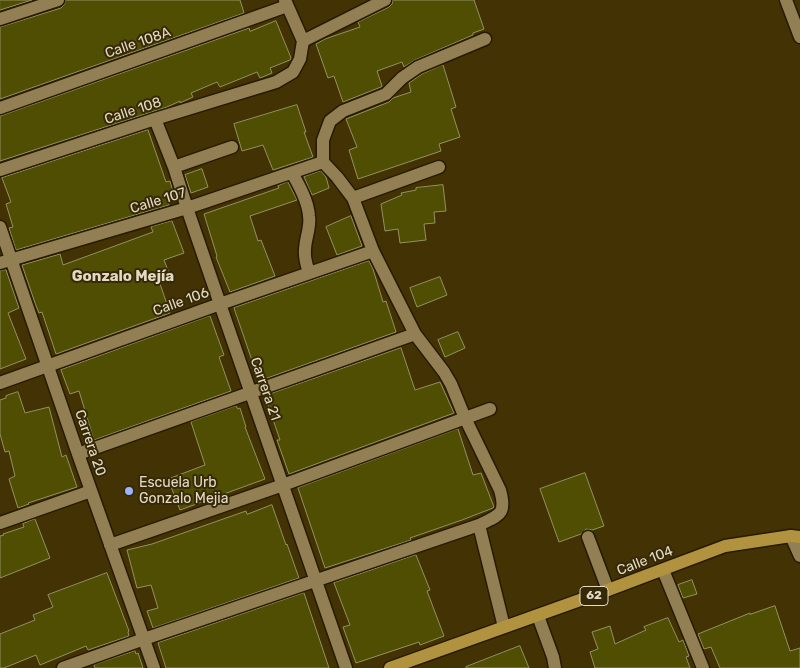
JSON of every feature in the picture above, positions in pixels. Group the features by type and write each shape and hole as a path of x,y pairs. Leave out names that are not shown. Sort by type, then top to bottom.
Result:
{"main road":[{"name":"Calle 104","path":"390,668 538,616 725,546 796,536"}],"street":[{"path":"0,19 58,0"},
{"path":"286,3 302,41 385,0"},
{"path":"786,0 800,37"},
{"name":"Calle 108A","path":"0,108 286,3"},
{"path":"63,668 479,525 498,516 503,508 503,498 451,384 444,372 414,334 373,251 353,198 323,162 323,140 330,120 343,111 386,94 402,78 418,67 485,39"},
{"name":"Calle 108","path":"0,170 155,119 276,82 293,72 300,59 302,41"},
{"name":"Carrera 21","path":"155,119 174,167 346,668"},
{"path":"174,167 232,147"},
{"name":"Calle 107","path":"6,261 187,208 323,162"},
{"path":"353,198 439,167"},
{"path":"292,173 298,182 309,216 305,257 309,273"},
{"name":"Carrera 20","path":"0,227 6,261 48,366 154,668"},
{"name":"Calle 106","path":"0,382 373,251"},
{"path":"78,454 414,334"},
{"path":"110,546 490,409"},
{"path":"0,522 91,491"},
{"path":"479,525 504,628"},
{"path":"796,536 800,556"},
{"path":"588,538 608,590"},
{"path":"663,570 704,668"},
{"path":"538,616 556,664"}],"building":[{"path":"0,0 32,0 0,10"},
{"path":"66,0 240,0 244,13 0,99 0,27 61,8"},
{"path":"393,0 474,0 484,29 415,60 404,67 402,62 377,71 381,87 343,102 334,76 328,78 316,44 360,27 358,22 389,7"},
{"path":"276,21 291,58 270,68 272,73 260,78 257,72 220,87 217,82 191,93 193,97 180,103 180,101 167,107 0,161 0,116 249,28 250,31"},
{"path":"443,65 456,107 451,109 460,137 439,144 441,151 358,179 349,150 357,147 346,119 411,92 409,83 422,74"},
{"path":"297,105 313,157 273,170 263,145 242,151 234,124"},
{"path":"148,130 166,182 170,181 175,198 168,201 169,205 16,250 9,228 13,227 6,204 11,202 2,178"},
{"path":"202,169 208,187 191,193 185,175"},
{"path":"321,171 326,177 329,188 312,195 304,177"},
{"path":"288,182 297,200 250,216 258,241 261,240 275,276 230,292 216,257 204,214 279,188 278,186"},
{"path":"443,185 446,211 434,212 435,223 424,224 426,240 400,243 398,229 385,231 381,204 402,195 401,193 416,190 416,188"},
{"path":"351,216 362,246 337,255 326,227"},
{"path":"172,221 184,253 164,260 169,273 158,278 170,313 56,354 42,312 39,313 22,265 60,254 63,265 153,232 151,227"},
{"path":"369,261 383,302 386,301 396,332 259,381 234,308"},
{"path":"6,270 19,308 8,313 26,359 0,369 0,271"},
{"path":"440,277 447,295 417,307 410,288"},
{"path":"210,316 224,355 219,357 231,391 94,440 79,391 70,394 61,370"},
{"path":"458,332 465,348 445,357 438,340"},
{"path":"401,348 415,390 440,382 454,413 289,474 265,396"},
{"path":"18,392 25,413 49,407 62,457 66,455 77,487 18,508 9,479 15,476 9,451 5,452 0,434 0,400"},
{"path":"236,406 238,409 240,408 245,427 265,479 180,510 168,479 205,465 191,422"},
{"path":"458,429 473,475 481,473 494,507 410,538 411,540 325,568 298,488"},
{"path":"585,473 604,526 592,530 586,529 581,534 559,542 540,489"},
{"path":"272,505 299,578 153,628 147,611 158,608 151,585 137,588 127,550 152,544 246,511 247,514"},
{"path":"35,519 50,558 0,578 0,536 24,527 23,524"},
{"path":"416,555 430,590 427,591 444,636 420,645 419,642 356,663 343,627 350,625 334,583"},
{"path":"107,573 129,631 129,636 88,650 86,646 40,665 36,655 0,668 0,634 35,620 33,615 53,607 48,595"},
{"path":"692,580 697,594 683,598 678,585"},
{"path":"304,593 329,668 166,668 158,643"},
{"path":"775,606 790,651 800,648 800,668 720,668 711,647 704,649 698,634 750,613"},
{"path":"668,618 679,642 683,640 689,656 686,657 690,668 595,668 590,652 598,649 592,632 610,626 615,644 646,630 644,627"},
{"path":"520,646 529,668 466,668 466,667"},
{"path":"135,651 136,654 138,653 143,668 95,668 94,665"}],"place":[{"name":"Escuela Urb Gonzalo Mejia","path":"129,491"}],"district":[{"name":"Gonzalo Mejía","path":"123,277"}]}
